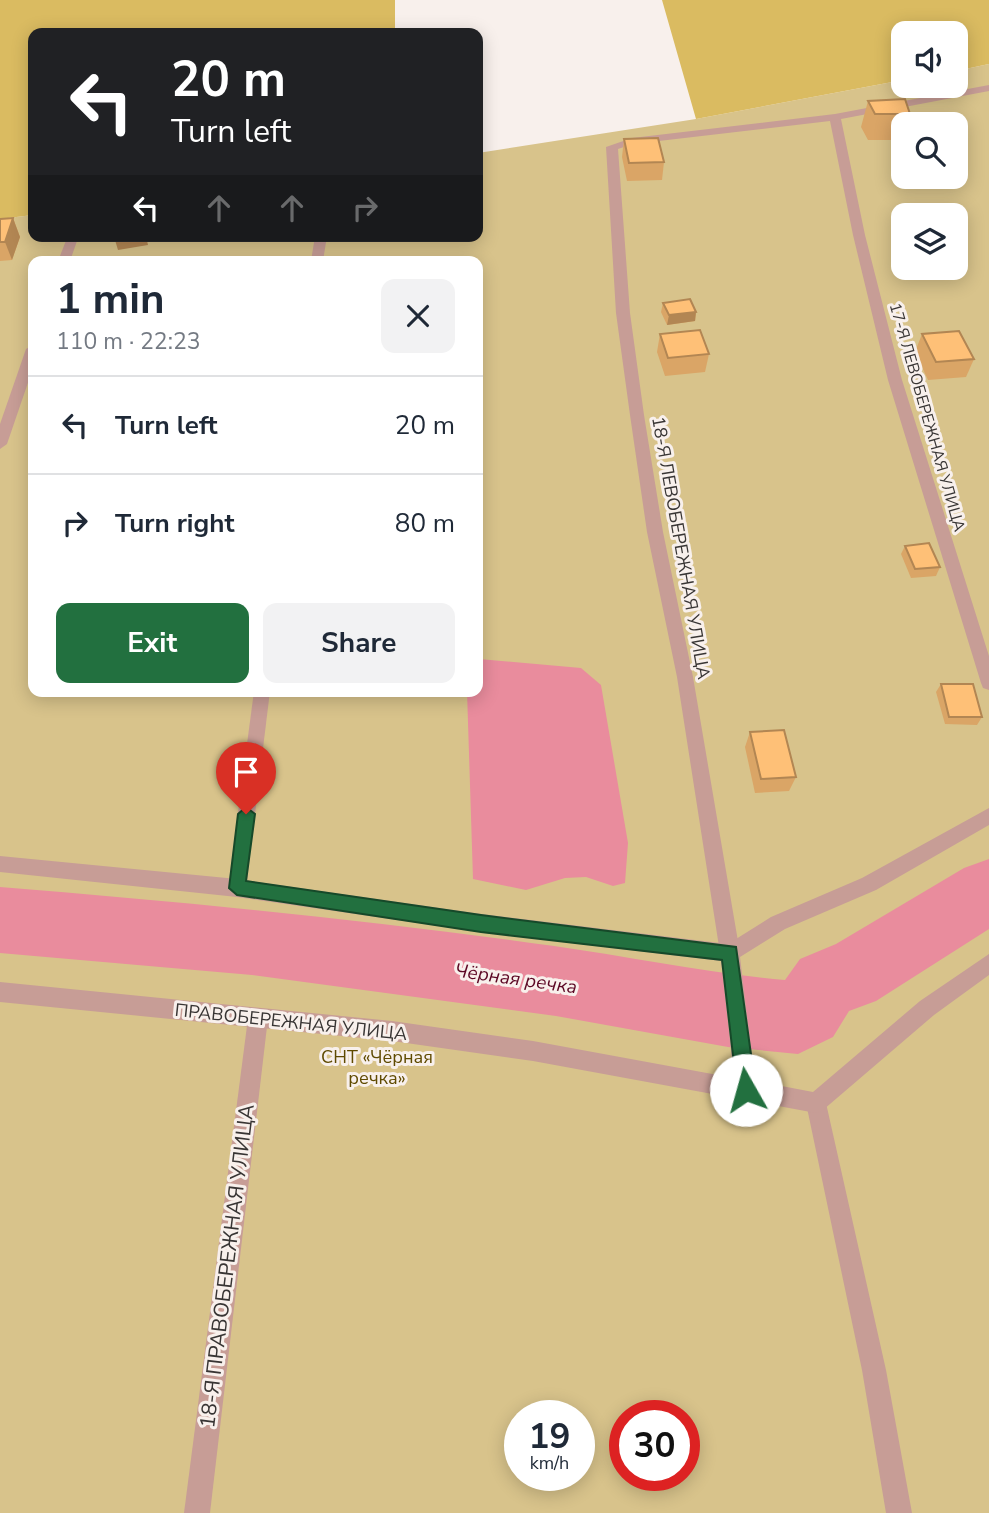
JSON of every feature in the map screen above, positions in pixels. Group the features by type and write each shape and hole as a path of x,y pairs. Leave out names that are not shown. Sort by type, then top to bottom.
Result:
{"street":[{"path":"835,117 989,88"},
{"name":"18-Я ЛЕВОБЕРЕЖНАЯ УЛИЦА","path":"746,1090 730,953 685,677 656,531 635,402 623,313 612,148 632,141 835,117"},
{"name":"17-Я ЛЕВОБЕРЕЖНАЯ УЛИЦА","path":"835,117 859,235 895,380 989,683"},
{"path":"0,444 28,363"},
{"path":"237,888 261,697"},
{"path":"0,864 237,888 481,923 730,953 778,923 869,884 989,816"},
{"path":"899,1513 874,1370 816,1104 927,1008 989,963"},
{"name":"ПРАВОБЕРЕЖНАЯ УЛИЦА","path":"0,992 392,1031 533,1051 816,1104"},
{"name":"18-Я ПРАВОБЕРЕЖНАЯ УЛИЦА","path":"197,1513 258,1018"}],"green space":[{"name":"СНТ «Чёрная речка»","path":"989,64 989,1513 0,1513 0,219 28,216 28,242 483,242 483,152 696,119 891,82 891,98 968,98 968,68"}],"shaded area":[{"path":"0,0 395,0 395,28 28,28 28,216 0,219"},
{"path":"662,0 989,0 989,64 968,68 968,21 891,21 891,82 696,119"},
{"path":"483,659 581,668 601,685 628,843 625,883 613,886 586,877 565,878 526,890 473,879 467,697 483,697"}],"building":[{"path":"905,99 909,112 875,114 868,101"},
{"path":"658,138 664,162 629,163 624,139"},
{"path":"13,218 5,242 0,242 0,219"},
{"path":"690,299 696,312 669,315 663,303"},
{"path":"700,330 709,354 668,358 660,334"},
{"path":"959,331 974,359 936,362 922,334"},
{"path":"929,543 940,567 915,569 905,546"},
{"path":"941,684 973,684 982,717 949,717"},
{"path":"784,730 796,777 761,779 750,732"}],"waterway":[{"name":"Чёрная речка","path":"0,920 252,941 556,981 728,1011 798,1018 806,1012 820,988 826,984 850,976 989,891"}],"route":[{"path":"246,814 237,888 481,923 730,953 746,1090"}]}
